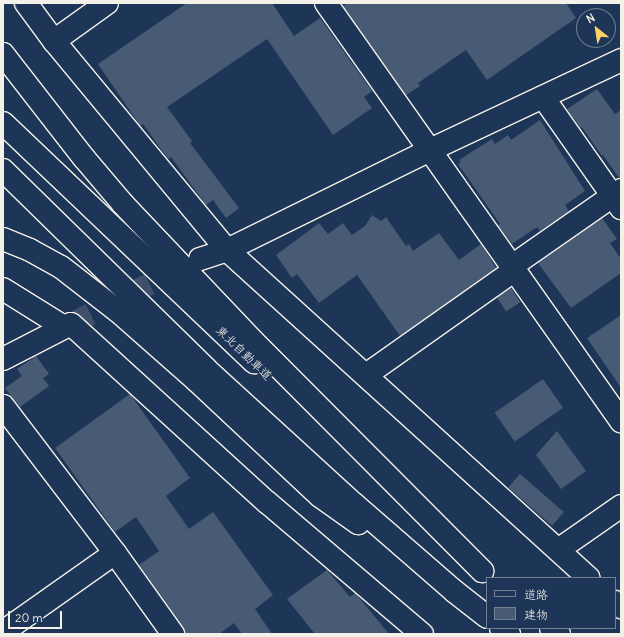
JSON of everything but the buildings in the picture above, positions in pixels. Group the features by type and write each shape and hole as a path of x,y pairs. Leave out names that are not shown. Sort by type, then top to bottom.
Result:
{"main road":[{"path":"26,3 54,41 227,250 588,577"},
{"path":"54,41 107,3"},
{"path":"326,3 621,421"},
{"path":"3,54 84,158 123,204 253,341 486,575"},
{"path":"200,259 227,250 430,150 621,60"},
{"path":"366,375 513,268 618,198 543,97"},
{"name":"東北自動車道","path":"3,123 240,349 359,466 486,575"},
{"path":"3,170 206,369 354,504 486,616"},
{"path":"3,239 30,250 60,267 119,312 196,380 320,496 454,590"},
{"path":"3,289 64,327"},
{"path":"3,359 71,324 268,503 422,634"},
{"path":"3,406 115,553 173,634"},
{"path":"558,550 621,506"},
{"path":"3,632 115,553"}],"tunnel":[{"path":"71,324 181,268"}]}
